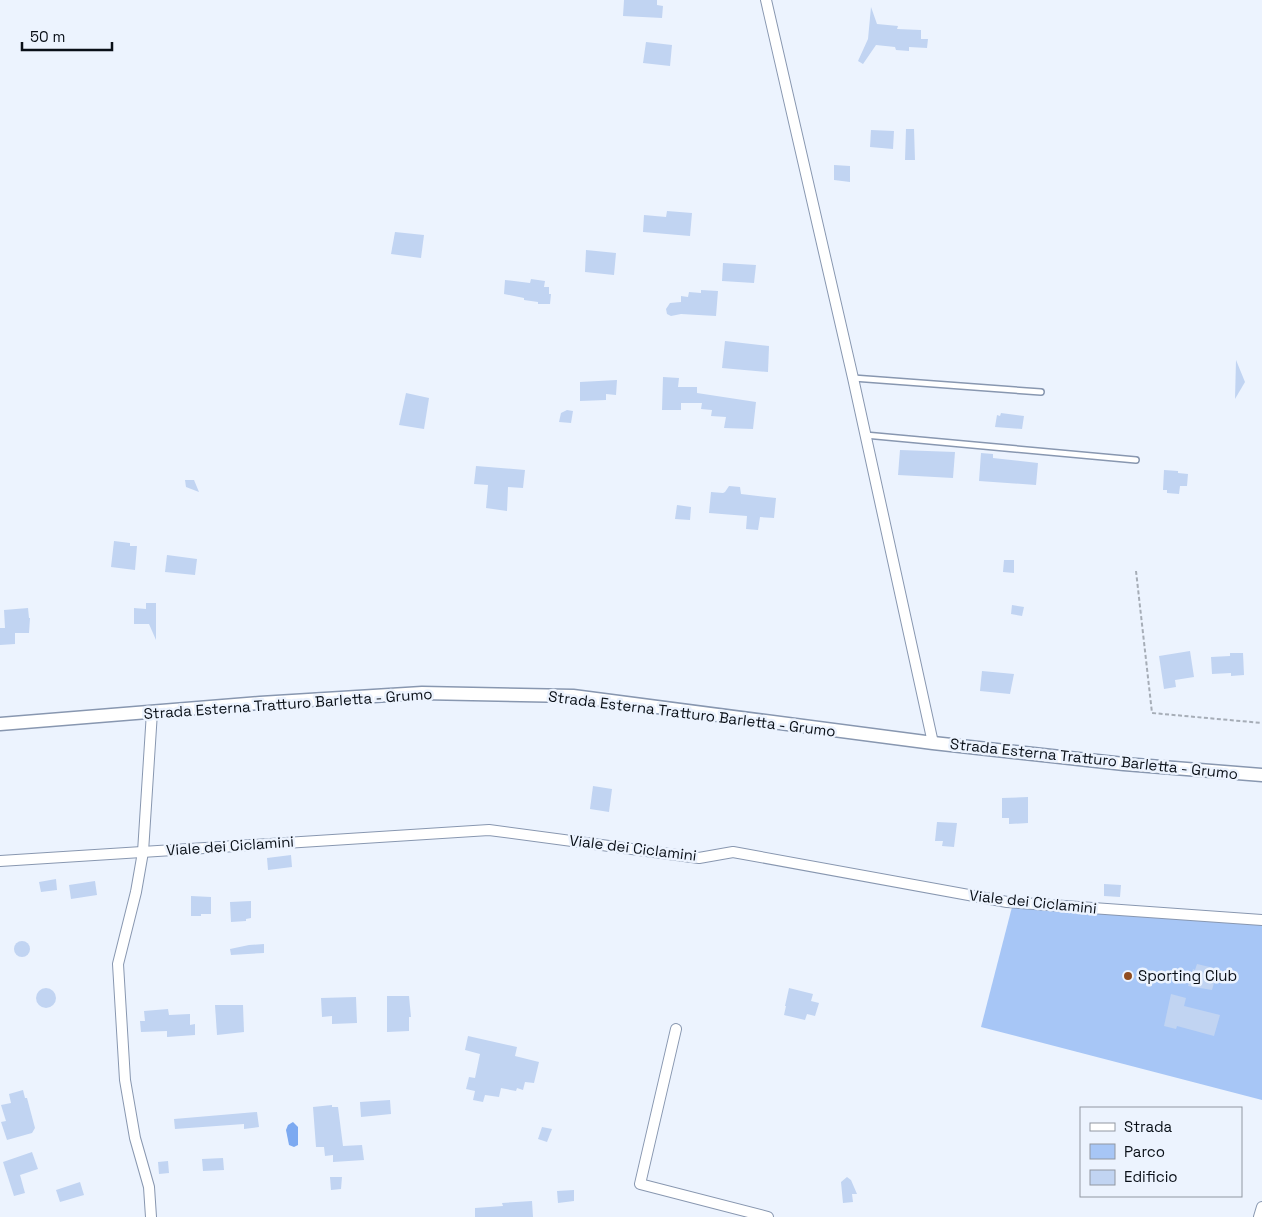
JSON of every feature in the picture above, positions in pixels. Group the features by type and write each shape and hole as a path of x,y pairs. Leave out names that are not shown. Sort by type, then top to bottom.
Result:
{"street":[{"path":"766,0 853,378 933,743"},
{"name":"Strada Esterna Tratturo Barletta - Grumo","path":"0,724 260,702 422,693 573,696 933,743 1124,764 1262,776"},
{"path":"151,1217 149,1187 135,1138 125,1080 118,964 136,892 143,852 152,712"},
{"name":"Viale dei Ciclamini","path":"0,861 489,830 699,858 733,852 1007,902 1262,920"},
{"path":"676,1030 640,1184 768,1217"},
{"path":"1258,1217 1262,1207"}],"lane":[{"path":"853,378 1040,392"},
{"path":"864,435 1136,460"}],"path":[{"path":"1136,571 1152,713 1262,723"}],"green space":[{"name":"Sporting Club","path":"1012,907 1262,925 1262,1100 981,1027"}],"shaded area":[{"path":"293,1122 298,1127 298,1145 294,1147 289,1145 286,1130 288,1125"}],"building":[{"path":"624,0 657,0 657,5 663,6 662,18 623,16"},
{"path":"871,7 877,24 898,26 897,29 921,30 921,39 928,39 927,48 909,47 909,51 876,45 863,64 858,61 868,39"},
{"path":"646,42 672,45 670,66 643,63"},
{"path":"906,129 914,129 915,160 905,160"},
{"path":"871,130 894,131 893,149 870,147"},
{"path":"834,165 850,166 850,182 834,180"},
{"path":"667,211 692,213 690,236 643,232 644,215 666,217"},
{"path":"395,232 424,235 421,258 391,254"},
{"path":"586,250 616,253 614,275 585,272"},
{"path":"723,263 756,265 754,283 722,281"},
{"path":"531,279 545,281 544,287 549,287 549,294 551,294 550,304 538,304 538,302 504,294 505,280 530,283"},
{"path":"701,290 718,291 716,316 681,314 671,316 667,314 666,309 670,303 681,302 681,296 688,297 689,292 701,293"},
{"path":"725,341 769,346 768,372 722,368"},
{"path":"1236,360 1245,382 1235,399"},
{"path":"663,377 679,378 678,387 697,387 697,393 756,402 753,429 724,428 726,417 711,416 712,410 701,409 702,403 681,403 681,410 662,410"},
{"path":"617,380 616,395 606,394 606,400 580,401 580,382"},
{"path":"406,393 429,398 424,429 399,425"},
{"path":"567,410 573,411 571,423 559,422 561,413"},
{"path":"1001,413 1024,416 1022,429 995,427 997,415 1000,416"},
{"path":"900,450 955,452 953,478 898,475"},
{"path":"981,453 993,454 993,458 1038,463 1036,485 979,481"},
{"path":"476,466 525,470 523,488 508,487 507,511 486,508 488,485 474,484"},
{"path":"1164,470 1188,474 1187,486 1180,486 1179,494 1167,493 1167,490 1163,490"},
{"path":"185,480 194,480 199,492 186,487"},
{"path":"729,486 740,487 741,494 776,498 774,518 760,517 758,530 746,529 747,516 709,513 711,492 723,493"},
{"path":"677,505 691,507 690,520 675,519"},
{"path":"114,541 137,546 135,570 111,567"},
{"path":"167,555 197,559 195,575 165,572"},
{"path":"1004,560 1014,560 1014,573 1003,572"},
{"path":"146,603 156,603 156,640 149,624 134,624 134,608 146,609"},
{"path":"1012,605 1024,607 1022,616 1011,614"},
{"path":"28,608 30,618 29,633 15,633 15,644 0,645 0,628 5,628 4,610"},
{"path":"1190,651 1194,677 1175,680 1176,687 1164,689 1159,656"},
{"path":"1230,653 1243,653 1244,675 1231,676 1231,673 1212,674 1211,657 1230,656"},
{"path":"982,671 1014,674 1010,694 980,691"},
{"path":"593,786 612,789 609,812 590,809"},
{"path":"1028,797 1028,823 1009,824 1009,818 1002,818 1002,798"},
{"path":"937,822 957,823 954,847 942,846 943,841 935,841"},
{"path":"291,855 292,867 268,870 267,858"},
{"path":"56,879 57,890 41,892 39,882"},
{"path":"95,881 97,895 71,899 69,885"},
{"path":"1104,884 1121,885 1120,897 1104,896"},
{"path":"191,896 211,897 211,914 191,916"},
{"path":"251,901 251,918 246,919 246,921 231,922 230,902"},
{"path":"22,941 28,943 30,949 28,955 22,957 16,955 14,949 16,943"},
{"path":"264,944 264,953 231,955 230,949"},
{"path":"1197,964 1218,969 1212,990 1188,986 1193,969 1195,970"},
{"path":"46,988 53,991 56,998 53,1005 46,1008 39,1005 36,998 39,991"},
{"path":"789,988 813,994 811,1001 819,1003 815,1016 807,1014 805,1020 784,1015"},
{"path":"1171,994 1186,998 1184,1006 1220,1015 1214,1036 1177,1026 1176,1029 1164,1026"},
{"path":"387,996 409,996 411,1017 409,1017 409,1031 387,1032"},
{"path":"356,997 357,1023 332,1024 332,1016 322,1017 321,998"},
{"path":"215,1005 243,1005 244,1032 217,1035"},
{"path":"168,1009 169,1015 190,1014 190,1025 195,1024 195,1035 167,1037 167,1031 141,1032 140,1021 145,1021 144,1011"},
{"path":"468,1036 517,1047 515,1056 539,1062 534,1083 525,1082 523,1090 517,1088 516,1091 501,1088 499,1097 485,1095 483,1102 473,1100 475,1091 466,1089 469,1077 475,1078 480,1054 465,1050"},
{"path":"23,1090 35,1128 32,1133 7,1140 1,1122 6,1121 1,1105 11,1103 9,1094"},
{"path":"390,1100 391,1114 361,1117 360,1102"},
{"path":"332,1105 332,1107 338,1107 343,1146 362,1145 364,1160 333,1162 333,1155 325,1156 324,1147 316,1147 313,1107"},
{"path":"257,1112 259,1127 244,1129 244,1124 175,1129 174,1119"},
{"path":"542,1127 552,1129 547,1142 538,1139"},
{"path":"32,1152 38,1169 20,1175 25,1193 14,1196 3,1162"},
{"path":"223,1158 224,1170 203,1171 202,1159"},
{"path":"168,1161 169,1173 159,1174 158,1162"},
{"path":"330,1177 342,1177 341,1189 331,1190"},
{"path":"847,1177 851,1180 857,1194 852,1194 853,1202 843,1203 841,1182"},
{"path":"80,1182 84,1195 60,1202 56,1190"},
{"path":"574,1190 574,1201 558,1203 557,1191"},
{"path":"532,1201 533,1217 475,1217 475,1208 503,1206 502,1203"}],"place":[{"name":"Sporting Club","path":"1128,976"}]}
